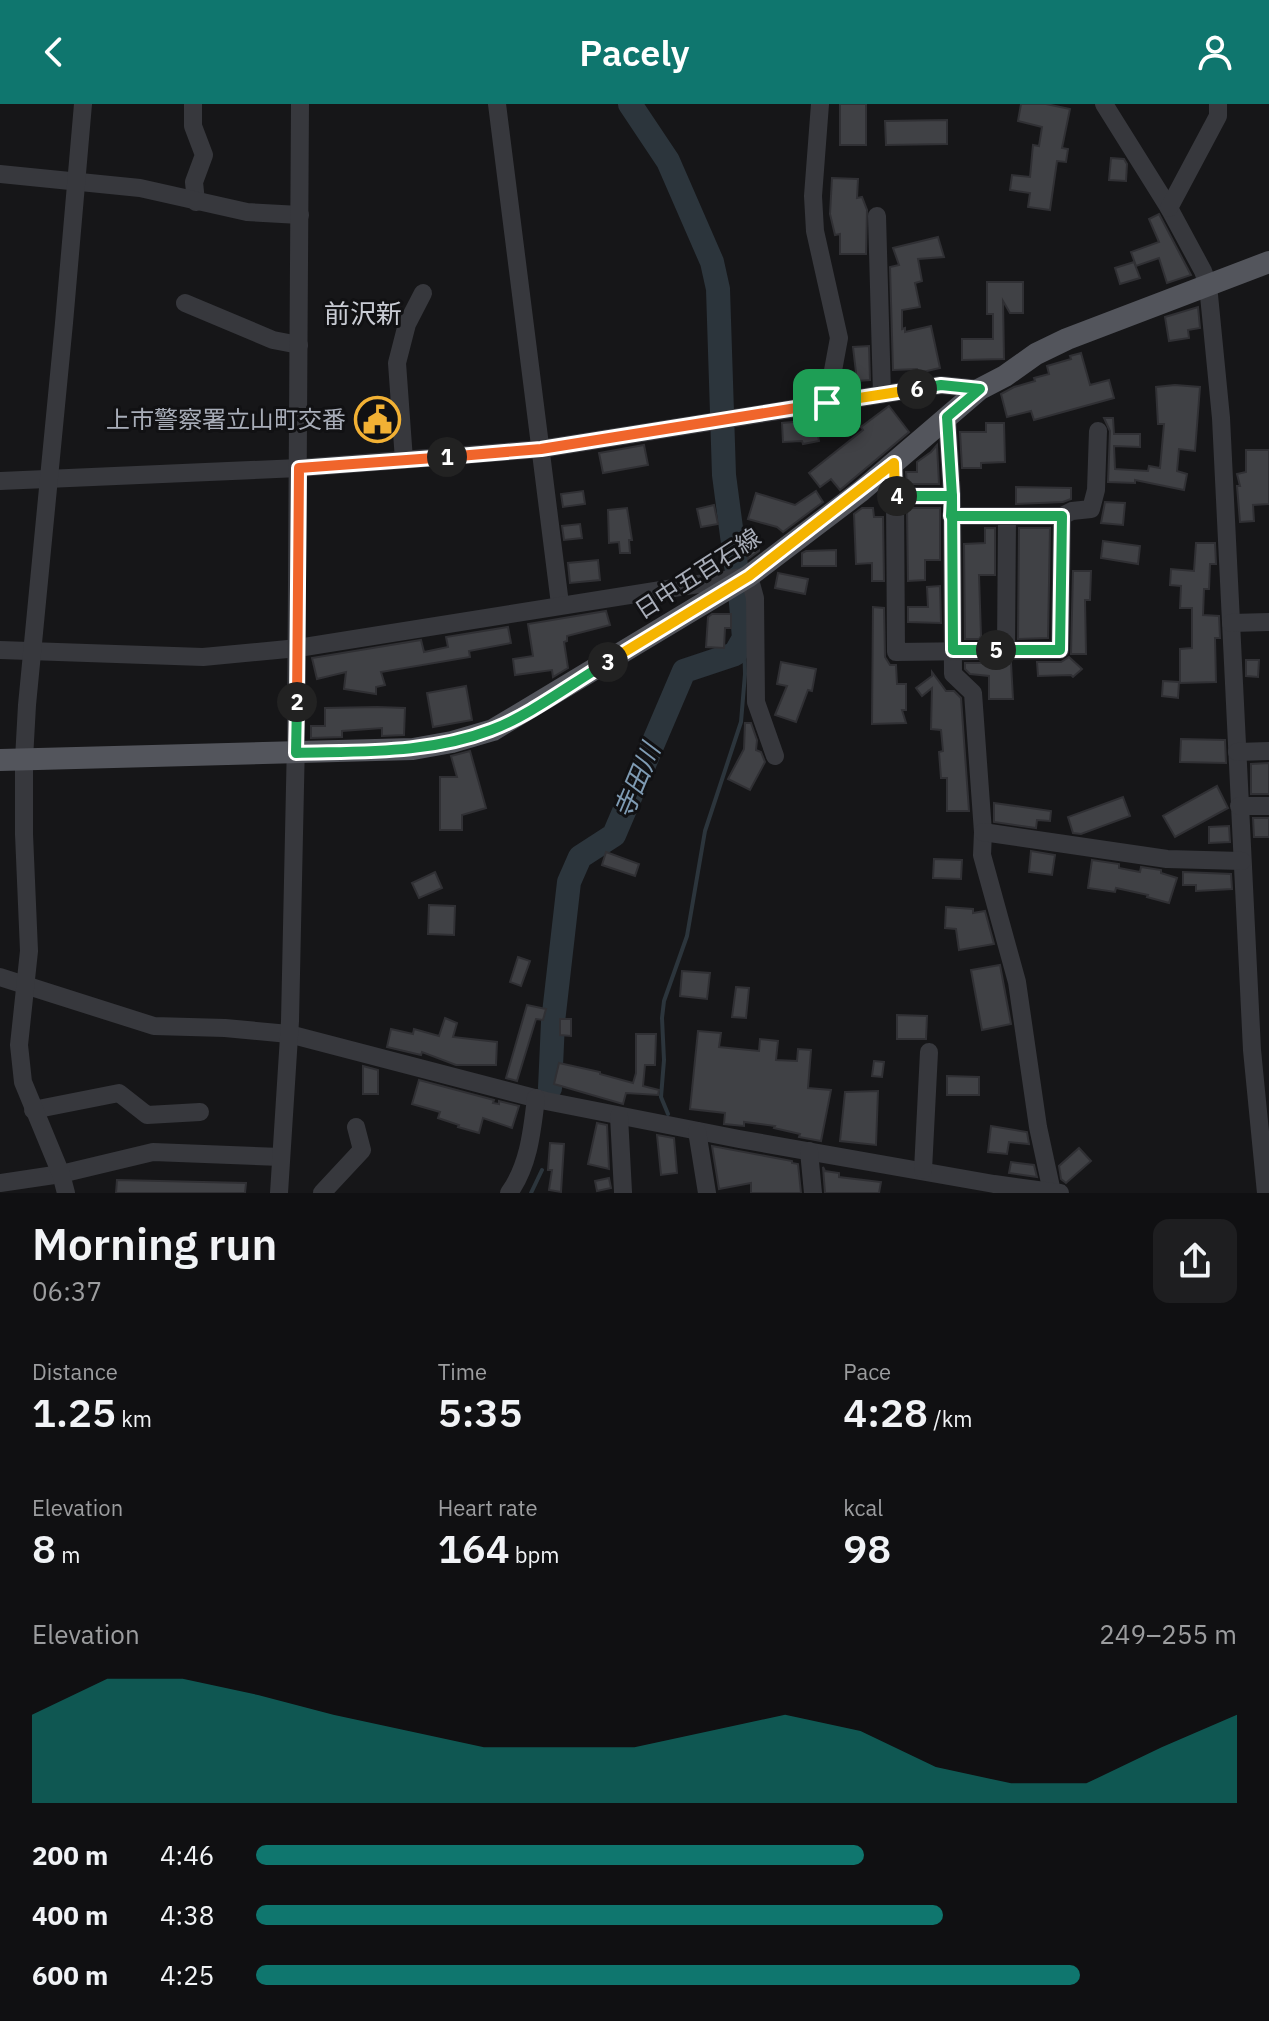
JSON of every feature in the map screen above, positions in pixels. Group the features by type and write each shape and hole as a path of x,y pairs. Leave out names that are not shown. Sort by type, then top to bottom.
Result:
{"main road":[{"name":"日中五百石線","path":"0,760 413,749 493,730 749,576 894,463 980,389 1036,354 1067,339 1269,262"}],"street":[{"path":"66,1193 23,1082 19,1045 29,951 24,759 83,104"},
{"path":"193,104 193,126 204,155 194,182 196,202"},
{"path":"279,1193 289,1034 296,753 300,104"},
{"path":"497,104 560,604"},
{"path":"820,104 813,196 815,231 839,338 827,403"},
{"path":"1104,104 1169,208 1208,285 1221,418 1252,1050 1266,1193"},
{"path":"1169,208 1218,116 1218,104"},
{"path":"0,174 140,188 247,212 300,215"},
{"path":"877,216 882,394"},
{"path":"404,460 397,363 407,324 423,293"},
{"path":"185,303 273,340 299,345"},
{"path":"0,481 299,468 541,449 941,385 980,389"},
{"path":"0,977 154,1026 289,1034 536,1098 619,1116 1056,1192 1038,1127 1017,982 982,855 973,693 953,674 952,496 947,417"},
{"path":"951,516 1062,516 1072,511 1091,509 1096,490 1098,431"},
{"path":"894,463 896,652 1060,650 1062,516"},
{"path":"895,496 952,496"},
{"path":"1006,650 1007,517"},
{"path":"0,650 203,657 298,648 749,576 755,598 756,702 775,756"},
{"path":"1231,623 1269,622"},
{"path":"1237,752 1269,751"},
{"path":"1239,806 1269,806"},
{"path":"983,832 1167,859 1242,861"},
{"path":"923,1170 929,1052"},
{"path":"33,1110 119,1093 147,1115 200,1112"},
{"path":"509,1193 528,1151 536,1098"},
{"path":"619,1116 623,1192"},
{"path":"322,1193 362,1150 356,1127"},
{"path":"697,1131 707,1193"},
{"path":"809,1151 813,1193"},
{"path":"0,1183 61,1174 153,1152 281,1157"}],"building":[{"path":"840,104 866,104 866,145 840,145"},
{"path":"1021,104 1046,104 1070,109 1062,148 1068,149 1066,162 1057,161 1050,210 1028,207 1030,193 1010,190 1012,175 1030,177 1033,145 1039,146 1042,127 1018,121"},
{"path":"947,120 947,144 886,145 885,121"},
{"path":"1111,158 1124,159 1127,164 1126,181 1109,180"},
{"path":"832,178 858,179 857,198 862,197 867,210 866,254 840,254 840,234 835,235 830,214"},
{"path":"1159,214 1191,275 1167,283 1159,258 1136,266 1131,252 1159,242 1149,219"},
{"path":"938,237 944,257 918,259 922,281 915,283 920,307 902,310 902,329 905,328 905,332 931,326 940,368 918,373 917,369 893,370 890,267 899,265 893,248"},
{"path":"1134,262 1140,278 1120,284 1115,268"},
{"path":"987,282 1023,282 1023,313 1010,313 1003,301 1004,359 962,360 962,339 993,339 993,314 987,314"},
{"path":"1198,307 1200,328 1188,330 1189,338 1169,341 1165,317"},
{"path":"869,346 870,380 857,381 853,347"},
{"path":"1081,353 1090,385 1109,380 1114,398 1034,420 1031,411 1007,417 1001,394 1049,374 1047,366"},
{"path":"1156,387 1200,387 1195,451 1179,449 1177,471 1187,474 1184,490 1135,480 1135,483 1108,482 1110,431 1104,418 1113,418 1114,434 1140,434 1140,447 1114,446 1115,469 1148,471 1149,466 1160,468 1164,424 1158,424"},
{"path":"889,406 909,432 840,490 831,479 820,487 809,473"},
{"path":"815,420 819,441 803,444 802,441 783,442 782,423"},
{"path":"986,423 1004,423 1005,462 981,463 981,468 962,468 960,432 986,432"},
{"path":"644,445 648,465 603,473 599,453"},
{"path":"937,445 939,484 907,484 906,472 917,472 917,462"},
{"path":"1246,450 1269,450 1269,504 1253,505 1254,521 1240,522 1237,474 1246,472"},
{"path":"1016,487 1071,488 1071,499 1016,504"},
{"path":"583,491 585,504 563,507 561,494"},
{"path":"816,491 823,502 783,532 777,527 748,519 756,493 795,505"},
{"path":"1105,502 1125,503 1123,525 1101,523"},
{"path":"714,505 718,524 701,527 697,509"},
{"path":"627,508 632,540 629,540 630,553 620,553 619,542 609,543 608,510"},
{"path":"862,508 873,508 874,517 883,517 884,581 872,581 872,563 856,564 854,514"},
{"path":"907,508 940,508 940,560 925,560 925,580 908,581"},
{"path":"580,524 582,538 564,540 562,526"},
{"path":"985,528 995,528 995,575 979,575 981,636 979,639 965,639 964,544 985,543"},
{"path":"1019,528 1050,528 1048,638 1018,639"},
{"path":"1103,541 1140,546 1138,564 1101,558"},
{"path":"1196,543 1215,543 1216,564 1210,564 1209,589 1204,589 1203,615 1219,616 1220,638 1215,638 1216,682 1180,683 1180,649 1192,648 1192,608 1180,608 1181,586 1170,585 1171,569 1194,571"},
{"path":"747,545 759,545 759,551 748,559"},
{"path":"836,550 836,566 802,566 802,553 806,551"},
{"path":"598,560 600,580 570,583 568,563"},
{"path":"1073,571 1091,571 1090,600 1085,600 1086,654 1071,654"},
{"path":"778,573 808,579 805,594 775,588"},
{"path":"940,586 941,623 908,622 908,607 928,607 927,587"},
{"path":"873,607 884,608 885,657 890,665 896,665 897,684 906,684 906,710 902,710 906,723 872,724"},
{"path":"606,611 610,625 567,636 564,642 568,668 553,677 552,670 515,675 513,659 533,656 528,624"},
{"path":"712,614 731,614 731,628 725,628 724,648 706,647 708,617"},
{"path":"508,627 511,643 469,651 470,657 381,672 385,685 376,687 376,694 344,689 346,672 317,679 312,658 421,640 424,652 448,647 446,637"},
{"path":"1069,657 1082,669 1073,677 1038,676 1037,662 1061,662"},
{"path":"1246,660 1259,660 1258,677 1246,676"},
{"path":"781,662 816,669 812,691 808,690 796,722 775,715 787,686 777,684"},
{"path":"965,663 1011,663 1013,699 989,699 989,676 970,674 965,669"},
{"path":"932,672 946,691 954,691 961,698 969,811 947,811 947,778 941,778 939,752 943,751 941,730 931,729 932,688 922,696 916,688 932,676"},
{"path":"1163,681 1179,682 1178,698 1162,696"},
{"path":"466,686 472,720 433,727 427,693"},
{"path":"325,708 405,708 404,735 382,736 382,728 342,731 342,737 311,738 311,726 325,726"},
{"path":"745,723 751,723 757,740 756,750 761,752 765,762 750,790 728,779 744,749"},
{"path":"1181,739 1225,740 1226,763 1180,762"},
{"path":"470,751 486,808 462,815 462,830 440,830 440,777 457,777 451,756"},
{"path":"1269,763 1269,794 1251,794 1251,764"},
{"path":"1217,786 1228,808 1175,837 1163,816"},
{"path":"1123,797 1130,816 1081,834 1073,833 1068,817"},
{"path":"994,803 1051,811 1050,821 1037,820 1036,828 994,822"},
{"path":"1253,818 1269,818 1269,837 1254,837"},
{"path":"1229,826 1230,842 1209,843 1209,827"},
{"path":"1031,851 1055,855 1052,875 1029,872"},
{"path":"606,852 639,864 635,876 602,865"},
{"path":"934,859 962,860 961,879 933,878"},
{"path":"1092,860 1119,864 1119,868 1140,872 1141,867 1161,870 1161,873 1177,878 1169,903 1116,888 1115,892 1088,888"},
{"path":"435,872 442,888 419,898 412,883"},
{"path":"1183,872 1231,874 1232,889 1196,891 1196,885 1183,885"},
{"path":"429,905 455,906 454,935 428,934"},
{"path":"946,907 973,909 973,913 985,911 994,944 959,950 956,929 945,928"},
{"path":"518,957 530,961 521,986 510,982"},
{"path":"1000,965 1011,1024 982,1030 971,970"},
{"path":"682,971 710,973 707,999 680,996"},
{"path":"736,987 749,988 746,1018 732,1017"},
{"path":"527,1005 546,1009 543,1020 536,1019 517,1081 506,1078"},
{"path":"897,1015 927,1016 926,1039 897,1039"},
{"path":"445,1018 457,1023 453,1037 497,1042 496,1065 456,1065 422,1052 421,1055 387,1047 391,1029 413,1034 414,1029 439,1036"},
{"path":"560,1019 571,1019 571,1036 560,1035"},
{"path":"698,1031 721,1033 719,1047 759,1051 760,1039 778,1041 776,1060 797,1061 798,1049 811,1050 808,1088 831,1090 821,1141 799,1137 800,1134 775,1126 744,1122 744,1126 724,1124 725,1113 690,1109"},
{"path":"636,1034 656,1034 655,1065 645,1065 643,1086 659,1090 658,1095 626,1093 623,1104 554,1084 559,1063 633,1083"},
{"path":"874,1061 884,1062 882,1077 872,1076"},
{"path":"363,1066 378,1070 378,1094 363,1094"},
{"path":"947,1076 979,1077 979,1095 947,1095"},
{"path":"419,1080 494,1100 493,1103 499,1104 499,1101 519,1106 512,1128 483,1118 479,1133 438,1118 440,1112 412,1104"},
{"path":"878,1091 876,1145 840,1141 845,1092"},
{"path":"597,1123 607,1125 609,1169 588,1164"},
{"path":"991,1126 1027,1132 1029,1144 1009,1142 1007,1154 988,1152"},
{"path":"657,1135 674,1138 677,1173 661,1175"},
{"path":"550,1143 564,1144 561,1192 549,1190 552,1170 548,1170"},
{"path":"712,1146 798,1164 801,1193 751,1193 751,1183 719,1189"},
{"path":"1079,1148 1091,1161 1066,1183 1061,1179 1059,1166"},
{"path":"1011,1162 1034,1165 1037,1177 1009,1173"},
{"path":"823,1167 825,1171 839,1173 839,1177 881,1182 879,1193 825,1193"},
{"path":"609,1178 611,1188 597,1191 595,1181"},
{"path":"117,1180 246,1183 245,1193 116,1193"}],"waterway":[{"name":"寺田川","path":"630,104 668,161 712,262 718,289 724,475 736,566"},
{"name":"寺田川","path":"550,1088 553,1022 569,882 580,857 614,835 684,671 735,654 744,638 740,592"},
{"path":"668,1114 661,1097 664,1001 687,936 705,831 741,722 744,638"},
{"path":"531,1193 542,1170"}],"place":[{"name":"上市警察署立山町交番","path":"377,420"}],"district":[{"name":"前沢新","path":"363,314"}],"route":[{"path":"827,403 541,449 299,468 296,753 413,749 493,730 749,576 894,463 895,496 952,496 951,516 1062,516 1060,650 953,650 951,516 952,496 947,417 980,389 941,385 827,403"}]}
